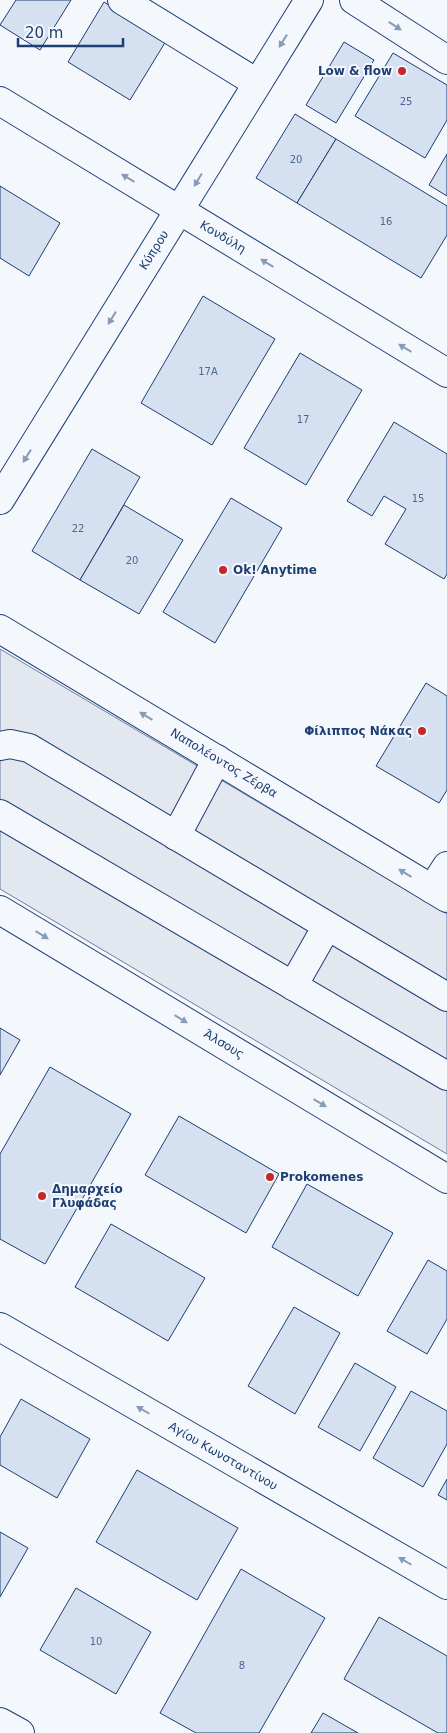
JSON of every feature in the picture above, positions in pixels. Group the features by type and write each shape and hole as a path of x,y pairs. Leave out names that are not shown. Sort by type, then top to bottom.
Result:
{"street":[{"path":"122,0 257,82"},
{"name":"Κύπρου","path":"0,500 308,0"},
{"path":"354,0 447,60"},
{"name":"Κονδύλη","path":"0,101 447,373"},
{"name":"Ναπολέοντος Ζέρβα","path":"0,628 440,893"},
{"path":"0,746 10,744 29,748 447,997"},
{"path":"176,836 217,759"},
{"path":"0,814 447,1076"},
{"path":"440,893 447,866"},
{"name":"Άλσους","path":"0,910 447,1179"},
{"path":"293,986 327,926"},
{"name":"Αγίου Κωνσταντίνου","path":"0,1327 447,1585"},
{"path":"0,1722 20,1733"}],"shaded area":[{"path":"0,649 447,914 447,1154 0,889"}],"building":[{"path":"16,0 71,0 40,50 0,25"},
{"path":"104,2 166,41 130,100 68,62"},
{"path":"344,42 374,60 336,123 306,105"},
{"path":"393,53 447,85 447,120 425,158 355,116"},
{"path":"295,114 336,139 297,203 256,178"},
{"path":"336,139 447,206 447,235 421,278 297,203"},
{"path":"447,154 447,196 429,185"},
{"path":"0,186 60,223 29,276 0,258"},
{"path":"203,296 275,339 212,445 141,403"},
{"path":"300,353 362,390 306,485 244,448"},
{"path":"394,422 447,454 447,574 444,579 385,544 406,509 384,496 372,516 347,501"},
{"path":"92,449 140,477 80,580 32,551"},
{"name":"Ok! Anytime","path":"231,498 282,528 215,643 163,612"},
{"path":"124,505 183,540 139,614 80,580"},
{"name":"Φίλιππος Νάκας","path":"426,683 447,696 447,790 439,803 376,766"},
{"path":"0,1028 20,1040 0,1075"},
{"name":"Δημαρχείο Γλυφάδας","path":"50,1067 131,1114 45,1264 0,1239 0,1154"},
{"path":"179,1116 279,1174 246,1233 145,1175"},
{"path":"307,1184 393,1233 358,1296 272,1247"},
{"path":"111,1224 205,1278 168,1341 75,1287"},
{"path":"428,1260 447,1271 447,1319 427,1354 387,1331"},
{"path":"294,1307 340,1333 295,1414 248,1386"},
{"path":"355,1363 396,1387 360,1451 318,1427"},
{"path":"411,1391 447,1411 447,1444 423,1487 373,1458"},
{"path":"21,1399 90,1439 57,1498 0,1465 0,1437"},
{"path":"137,1470 238,1528 197,1600 96,1542"},
{"path":"447,1479 447,1500 438,1495"},
{"path":"0,1532 28,1548 0,1597"},
{"path":"241,1569 325,1618 259,1733 196,1733 160,1713"},
{"path":"76,1588 151,1632 116,1694 40,1650"},
{"path":"379,1617 447,1656 447,1733 438,1733 344,1679"},
{"path":"323,1713 358,1733 311,1733"}],"place":[{"name":"Low & flow","path":"402,71"},
{"name":"Ok! Anytime","path":"223,570"},
{"name":"Φίλιππος Νάκας","path":"422,731"},
{"name":"Prokomenes","path":"270,1177"},
{"name":"Δημαρχείο Γλυφάδας","path":"42,1196"}]}
